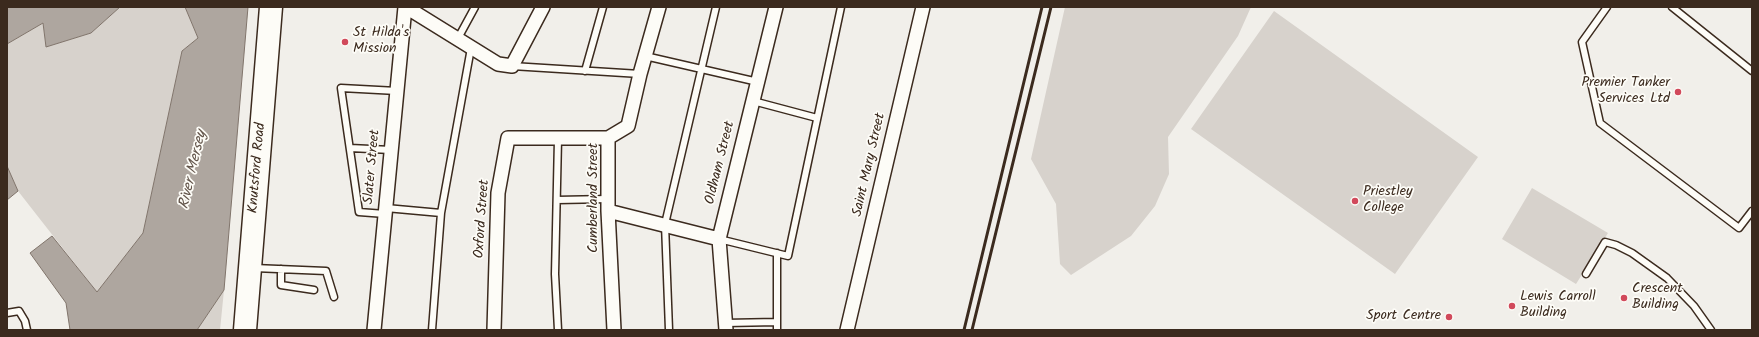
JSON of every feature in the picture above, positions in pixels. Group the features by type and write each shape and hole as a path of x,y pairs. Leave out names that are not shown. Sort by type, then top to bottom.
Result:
{"highway":[{"name":"Knutsford Road","path":"245,330 271,7"}],"street":[{"path":"406,7 498,64 512,66 544,7"},
{"name":"Slater Street","path":"374,330 406,7"},
{"name":"Cumberland Street","path":"614,330 608,205 608,138 628,126 640,74 659,7"},
{"name":"Oldham Street","path":"726,326 719,239 776,7"},
{"name":"Saint Mary Street","path":"847,330 923,7"},
{"name":"Oxford Street","path":"494,330 498,193 508,138 608,138"},
{"path":"608,205 665,224 719,239"}],"lane":[{"path":"457,40 475,7"},
{"path":"585,71 603,7"},
{"path":"669,330 665,224 716,7"},
{"path":"719,239 788,256 841,7"},
{"path":"1607,7 1582,42 1600,123 1739,228 1752,211"},
{"path":"1672,7 1752,71"},
{"path":"432,330 441,212 471,48"},
{"path":"645,56 758,82"},
{"path":"512,66 640,74"},
{"path":"397,91 341,88 359,212 441,212"},
{"path":"753,101 817,118"},
{"path":"558,139 555,274 558,330"},
{"path":"350,148 391,150"},
{"path":"557,200 608,205"},
{"path":"1586,274 1604,242 1616,245 1637,256 1667,278 1694,306 1711,330"},
{"path":"777,253 777,330"},
{"path":"250,268 326,272 334,297"},
{"path":"281,269 281,284 314,290"},
{"path":"7,313 19,311 25,321 27,330"},
{"path":"726,326 777,322"}],"shaded area":[{"path":"120,7 185,7 198,38 182,51 143,233 97,292 18,191 7,166 7,44 43,23 46,47 91,33"},
{"path":"1065,7 1251,7 1238,36 1168,137 1169,174 1155,206 1131,236 1071,275 1060,264 1056,204 1031,159"},
{"path":"1274,11 1478,157 1395,274 1191,129"},
{"path":"1532,188 1608,233 1576,284 1502,239"},
{"path":"224,290 220,330 197,330"}],"water":[{"path":"7,7 120,7 91,33 46,47 43,23 7,44"},
{"name":"River Mersey","path":"185,7 248,7 224,290 197,330 70,330 66,303 30,253 52,236 97,292 143,233 182,51 198,38"},
{"path":"7,166 18,191 7,200"}],"railway":[{"path":"964,330 1042,7"},
{"path":"972,330 1051,7"}],"place":[{"name":"St Hilda's Mission","path":"345,42"},
{"name":"Premier Tanker Services Ltd","path":"1678,92"},
{"name":"Priestley College","path":"1355,201"},
{"name":"Crescent Building","path":"1624,298"},
{"name":"Lewis Carroll Building","path":"1512,306"},
{"name":"Sport Centre","path":"1449,317"}]}
